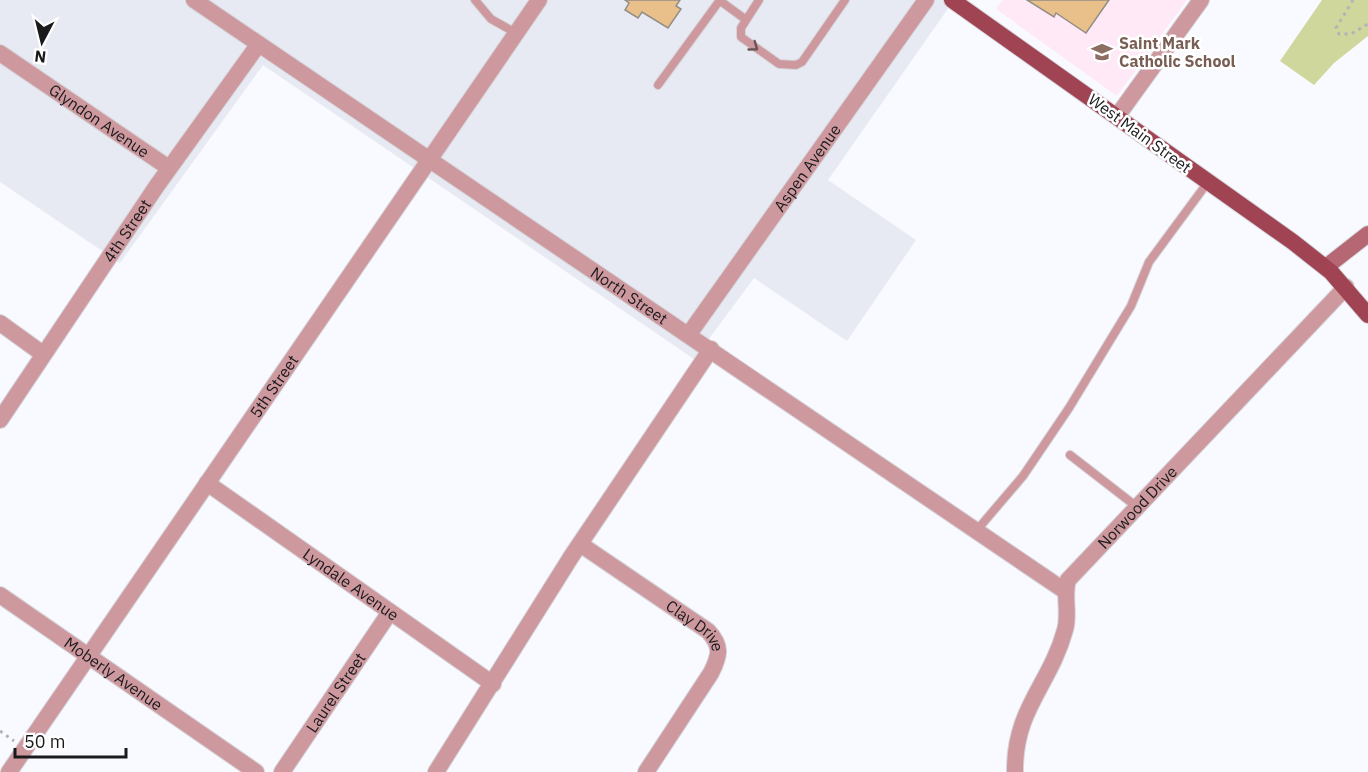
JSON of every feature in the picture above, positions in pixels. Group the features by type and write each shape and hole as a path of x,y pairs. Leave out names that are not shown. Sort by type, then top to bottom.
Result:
{"main road":[{"name":"West Main Street","path":"952,0 1118,115 1326,267 1346,287 1368,315"},
{"path":"1326,267 1368,234"}],"street":[{"name":"North Street","path":"194,0 1065,591"},
{"name":"5th Street","path":"9,772 539,0"},
{"name":"Aspen Avenue","path":"689,334 926,0"},
{"path":"1118,115 1195,2"},
{"name":"4th Street","path":"0,420 169,168 258,45"},
{"name":"Glyndon Avenue","path":"0,53 169,168"},
{"name":"Norwood Drive","path":"1065,591 1068,580 1075,570 1346,287"},
{"path":"0,323 43,354"},
{"path":"436,772 580,543 711,349"},
{"name":"Lyndale Avenue","path":"207,483 493,684"},
{"name":"Clay Drive","path":"580,543 708,631 718,644 719,656 711,673 646,772"},
{"path":"1015,772 1018,732 1052,663 1065,630 1068,616 1065,591"},
{"name":"Moberly Avenue","path":"0,595 256,772"},
{"name":"Laurel Street","path":"282,772 390,612"}],"lane":[{"path":"475,0 491,19 516,33"},
{"path":"658,85 719,0 745,19"},
{"path":"759,0 745,19 741,28 741,37 779,64 788,66 802,62 845,0"},
{"path":"977,530 1023,476 1069,408 1131,306 1149,262 1208,182"},
{"path":"1070,455 1137,507"}],"path":[{"path":"1353,0 1336,28 1339,34 1351,34 1368,24"}],"shaded area":[{"path":"0,0 954,0 828,180 916,240 847,341 754,278 694,359 263,65 120,263 0,182"},
{"name":"Saint Mark Catholic School","path":"1002,0 1187,0 1117,96 996,9"}],"green space":[{"path":"1322,0 1368,0 1368,36 1334,63 1314,85 1280,61"}],"building":[{"path":"625,0 680,0 676,6 681,9 668,28 642,12 638,18 625,10 629,3"},
{"path":"1027,0 1109,0 1086,33 1056,13 1054,17"}],"place":[{"name":"Saint Mark Catholic School","path":"1102,52"}]}
